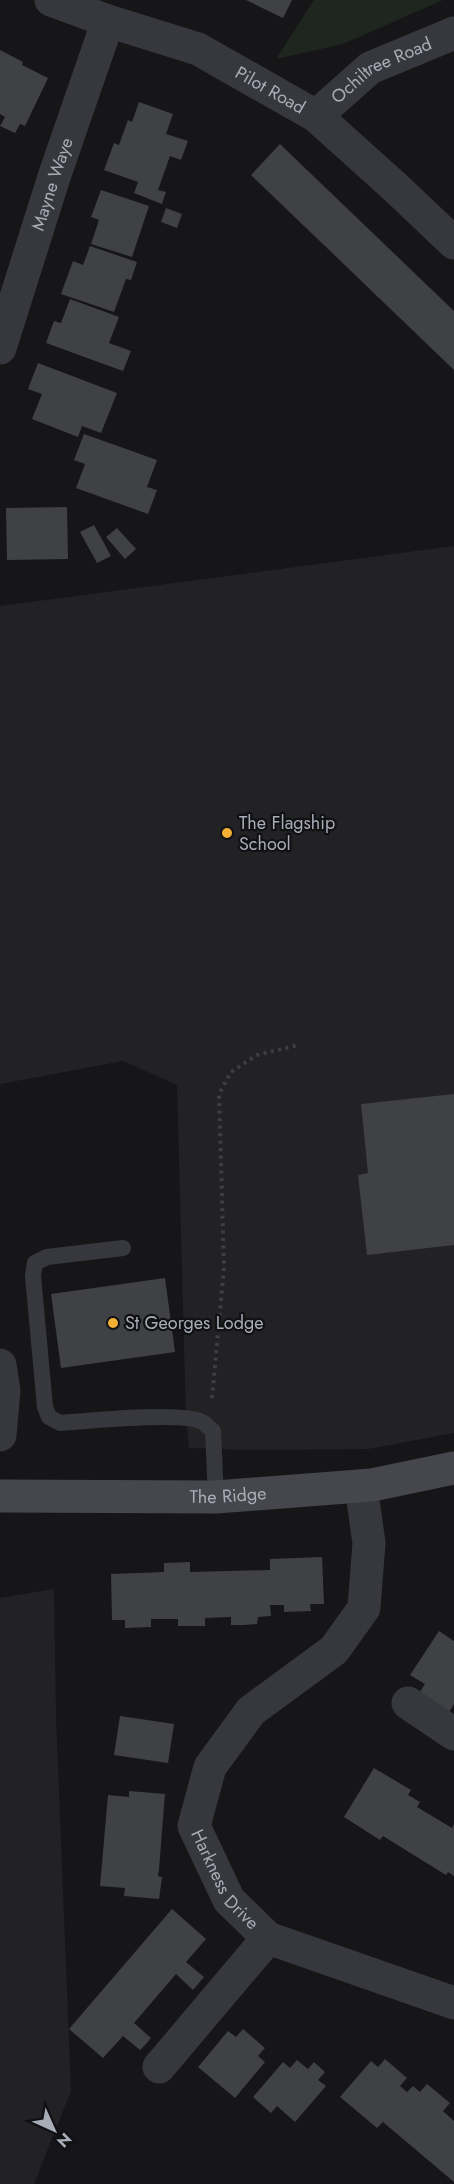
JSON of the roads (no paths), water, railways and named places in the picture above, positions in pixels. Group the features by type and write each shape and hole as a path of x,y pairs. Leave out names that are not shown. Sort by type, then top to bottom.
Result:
{"main road":[{"name":"The Ridge","path":"0,1496 216,1497 361,1486 454,1468"}],"street":[{"name":"Pilot Road","path":"62,2 108,21 198,49 316,116 454,243"},
{"name":"Mayne Waye","path":"0,348 108,21"},
{"name":"Ochiltree Road","path":"316,116 370,68 454,33"},
{"path":"0,1365 4,1390 0,1436"},
{"name":"Harkness Drive","path":"361,1486 369,1543 364,1608 334,1650 251,1711 210,1767 194,1826 229,1900 268,1938 454,2003"},
{"path":"408,1703 454,1734"},
{"name":"Harkness Drive","path":"159,2067 268,1938"}],"lane":[{"path":"123,1248 47,1257 35,1263 33,1276 45,1407 50,1417 60,1423 134,1418 186,1418 202,1421 213,1431 216,1497"}],"place":[{"name":"The Flagship School","path":"227,833"},
{"name":"St Georges Lodge","path":"113,1323"}]}
